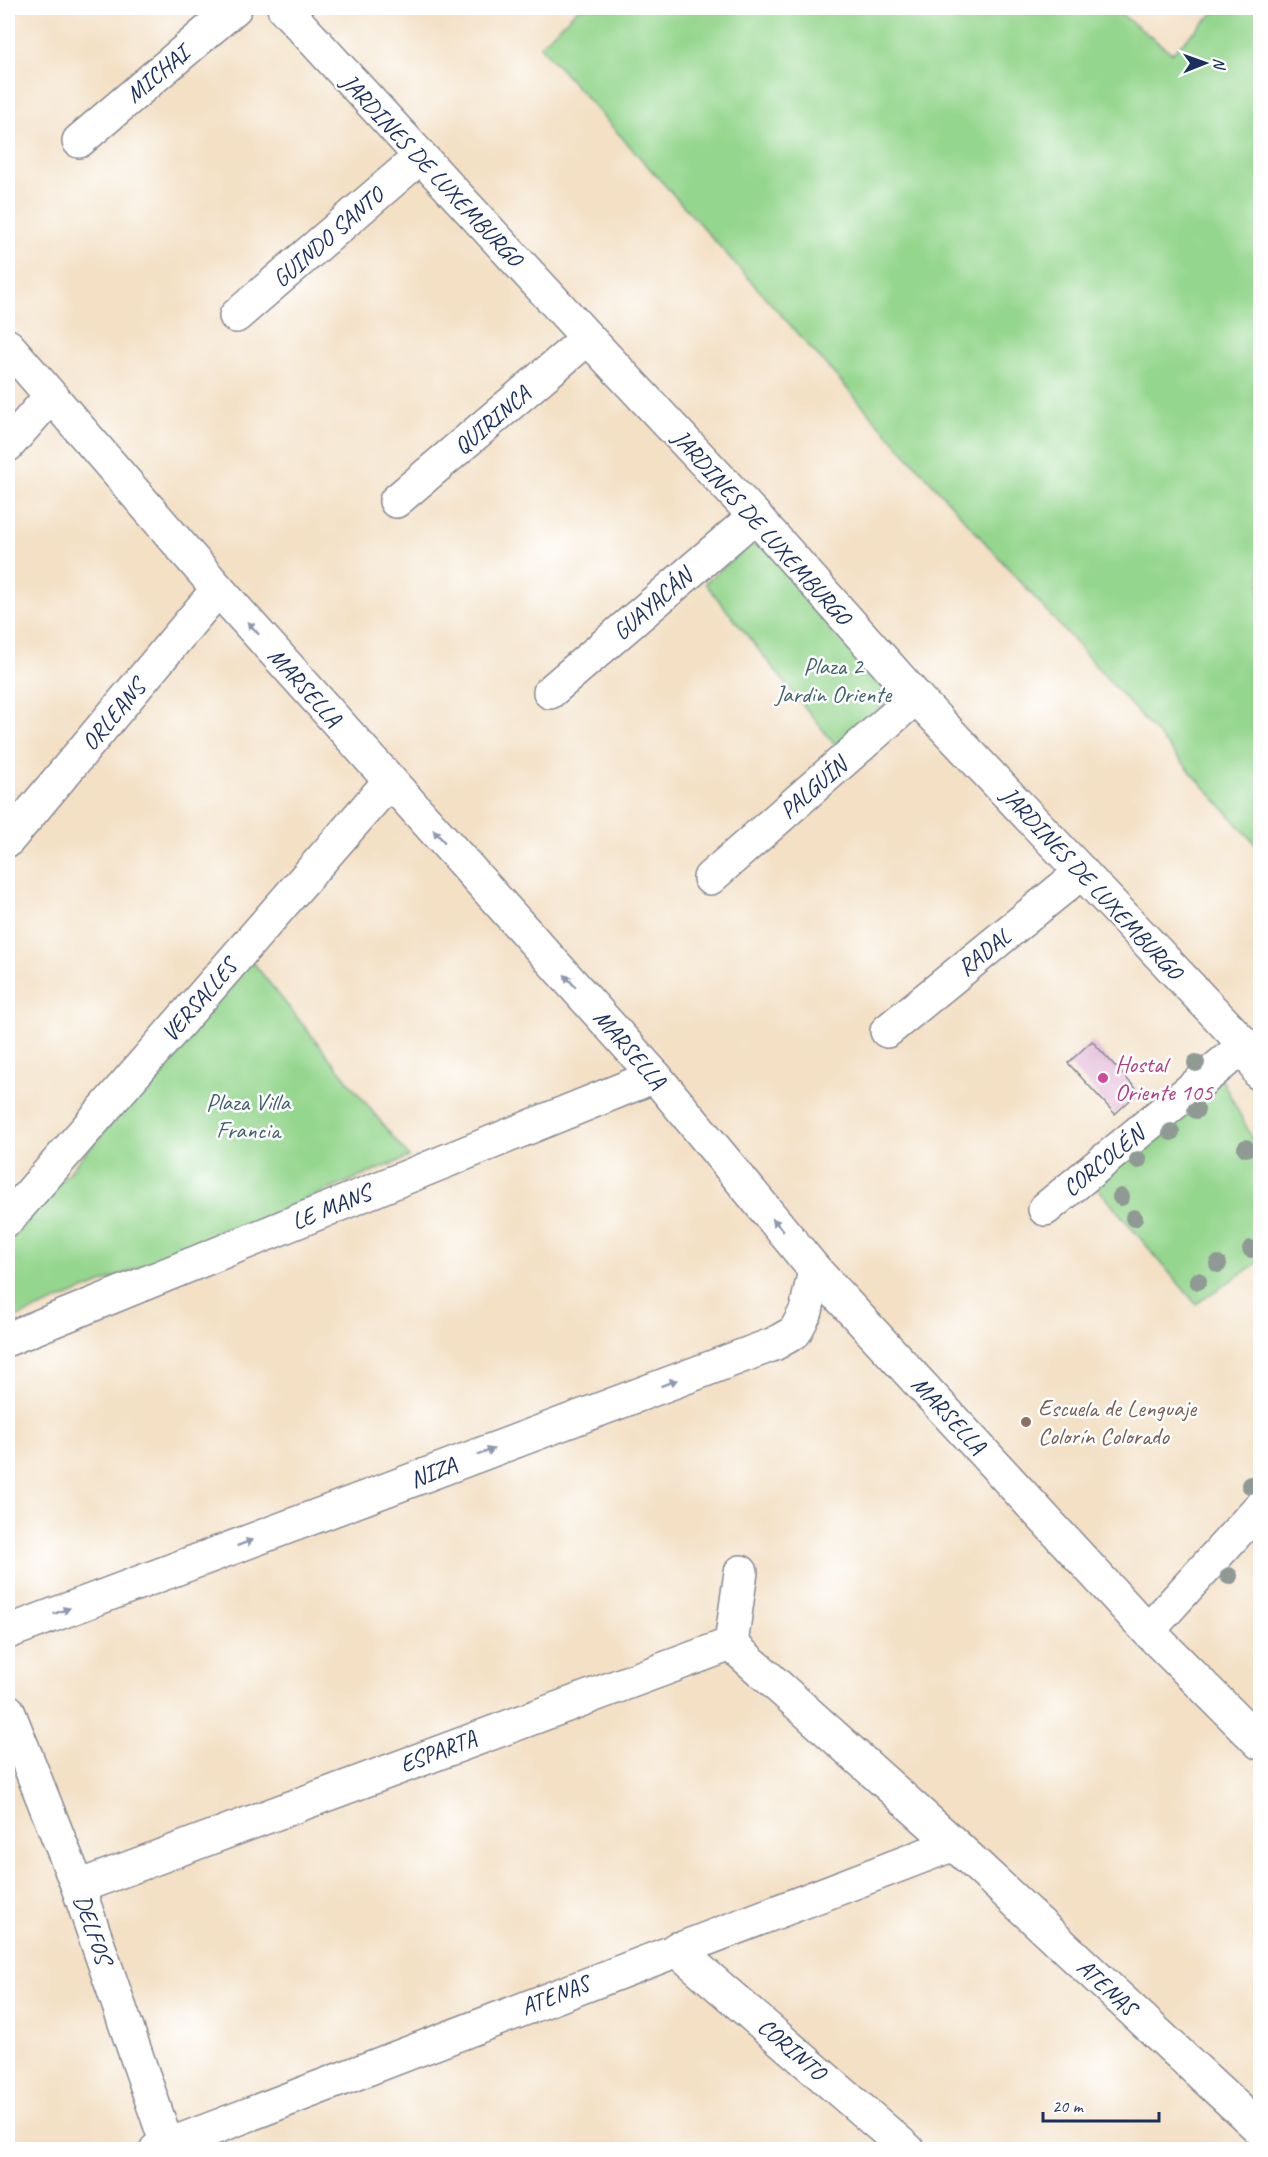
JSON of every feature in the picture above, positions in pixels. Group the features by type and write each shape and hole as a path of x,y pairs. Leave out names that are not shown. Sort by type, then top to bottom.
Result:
{"street":[{"name":"MICHAI","path":"79,141 235,8"},
{"name":"JARDINES DE LUXEMBURGO","path":"284,8 755,516 916,697 1245,1044 1260,1074"},
{"name":"GUINDO SANTO","path":"236,316 420,157"},
{"name":"QUIRINCA","path":"396,501 588,338"},
{"name":"MARSELLA","path":"8,346 218,589 655,1076 815,1270 1148,1631 1260,1743"},
{"path":"8,446 50,397"},
{"name":"GUAYACÁN","path":"550,692 755,516"},
{"name":"ORLEANS","path":"8,840 218,589"},
{"name":"PALGUÍN","path":"710,878 916,697"},
{"name":"VERSALLES","path":"8,1219 390,781"},
{"name":"RADAL","path":"887,1031 1082,872"},
{"name":"CORCOLÉN","path":"1045,1209 1245,1044"},
{"name":"LE MANS","path":"8,1339 655,1076"},
{"name":"NIZA","path":"8,1632 774,1344 795,1332 806,1311 815,1270"},
{"path":"1148,1631 1260,1507"},
{"path":"731,1644 741,1572"},
{"name":"ATENAS","path":"731,1644 954,1844 1260,2129"},
{"name":"ESPARTA","path":"78,1887 691,1656 731,1644"},
{"name":"DELFOS","path":"8,1711 78,1887 165,2148"},
{"name":"ATENAS","path":"165,2148 676,1949 954,1844"},
{"name":"CORINTO","path":"676,1949 908,2150"}],"green space":[{"path":"579,8 1113,8 1172,53 1219,8 1260,8 1260,849 540,46"},
{"name":"Plaza 2 Jardin Oriente","path":"759,537 899,694 836,746 705,583"},
{"name":"Plaza Villa Francia","path":"251,960 409,1157 8,1321 8,1243"},
{"path":"1220,1076 1260,1153 1260,1261 1196,1304 1096,1186"}],"building":[{"name":"Hostal Oriente 105","path":"1092,1041 1139,1092 1115,1114 1068,1063"}],"place":[{"name":"Hostal Oriente 105","path":"1103,1078"},
{"name":"Escuela de Lenguaje Colorín Colorado","path":"1026,1422"}]}
